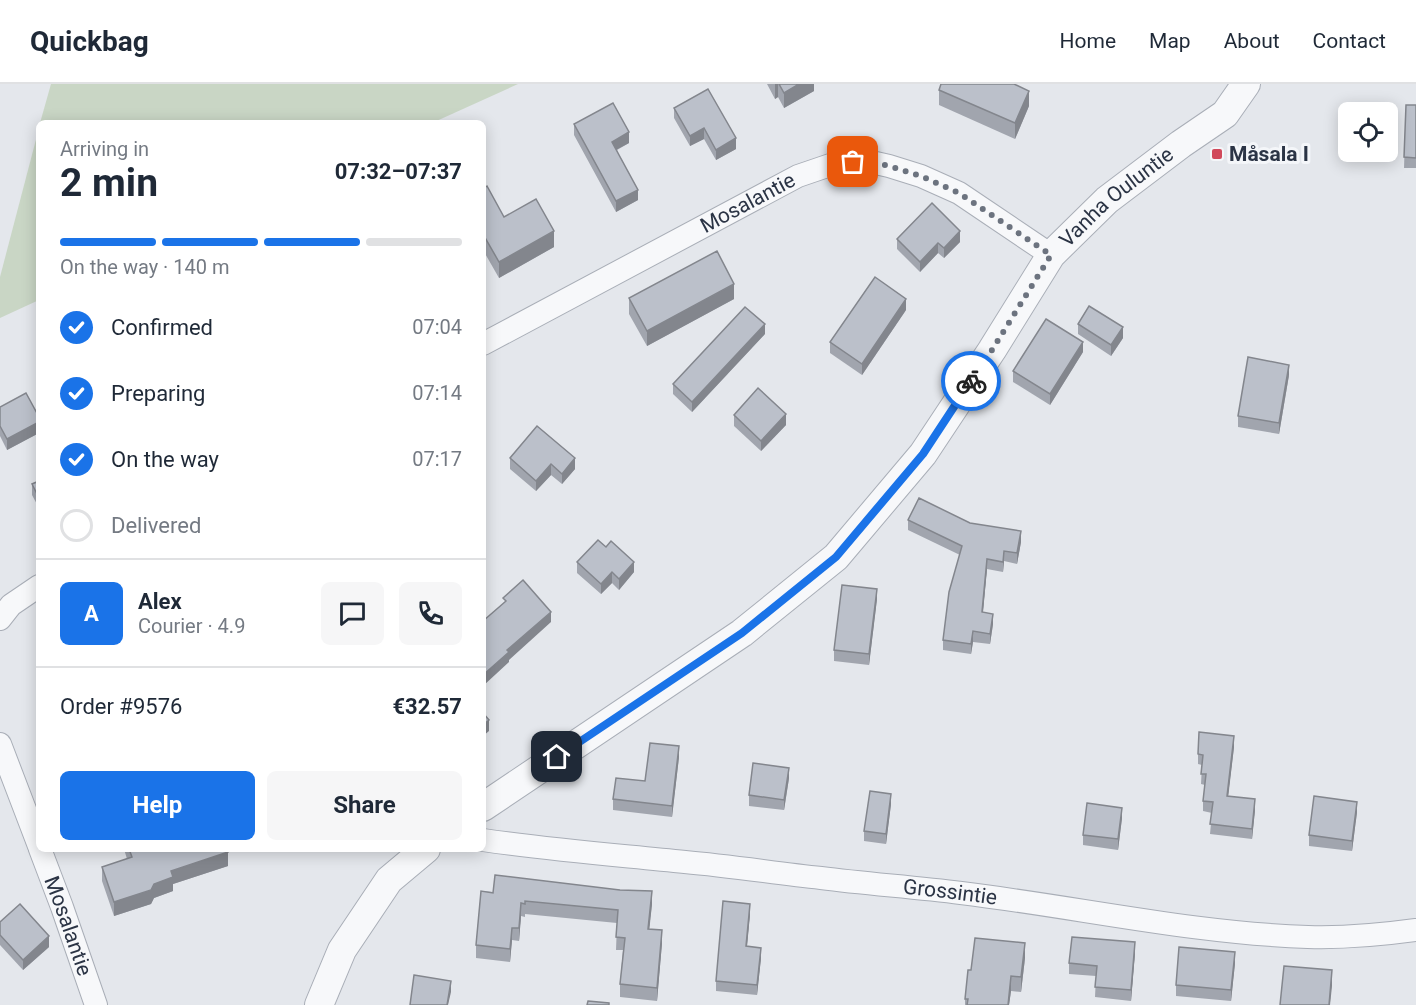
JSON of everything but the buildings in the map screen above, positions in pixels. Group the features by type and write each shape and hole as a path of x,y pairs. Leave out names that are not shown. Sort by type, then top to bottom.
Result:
{"street":[{"name":"Vanha Ouluntie","path":"486,805 742,633 836,557 923,454 1051,255 1107,200 1180,144 1224,114 1246,84"},
{"name":"Mosalantie","path":"486,342 798,176 839,162 867,161 921,176 959,193 1051,255"},
{"path":"0,619 11,605 36,588"},
{"name":"Mosalantie","path":"0,744 36,838"},
{"name":"Grossintie","path":"486,840 528,847 961,893 1240,932 1308,937 1370,936 1416,930"},
{"name":"Mosalantie","path":"41,852 96,1005"},
{"path":"319,1005 342,950 389,880 422,852"}],"green space":[{"path":"51,84 518,84 439,120 41,120"},
{"path":"36,139 36,301 0,318 0,277"}],"way so far":[{"path":"853,162 867,161 889,166 921,176 959,193 1051,255 971,381"}],"place":[{"name":"Måsala I","path":"1217,154"}],"route":[{"path":"557,757 742,633 836,557 923,454 971,381"}]}
